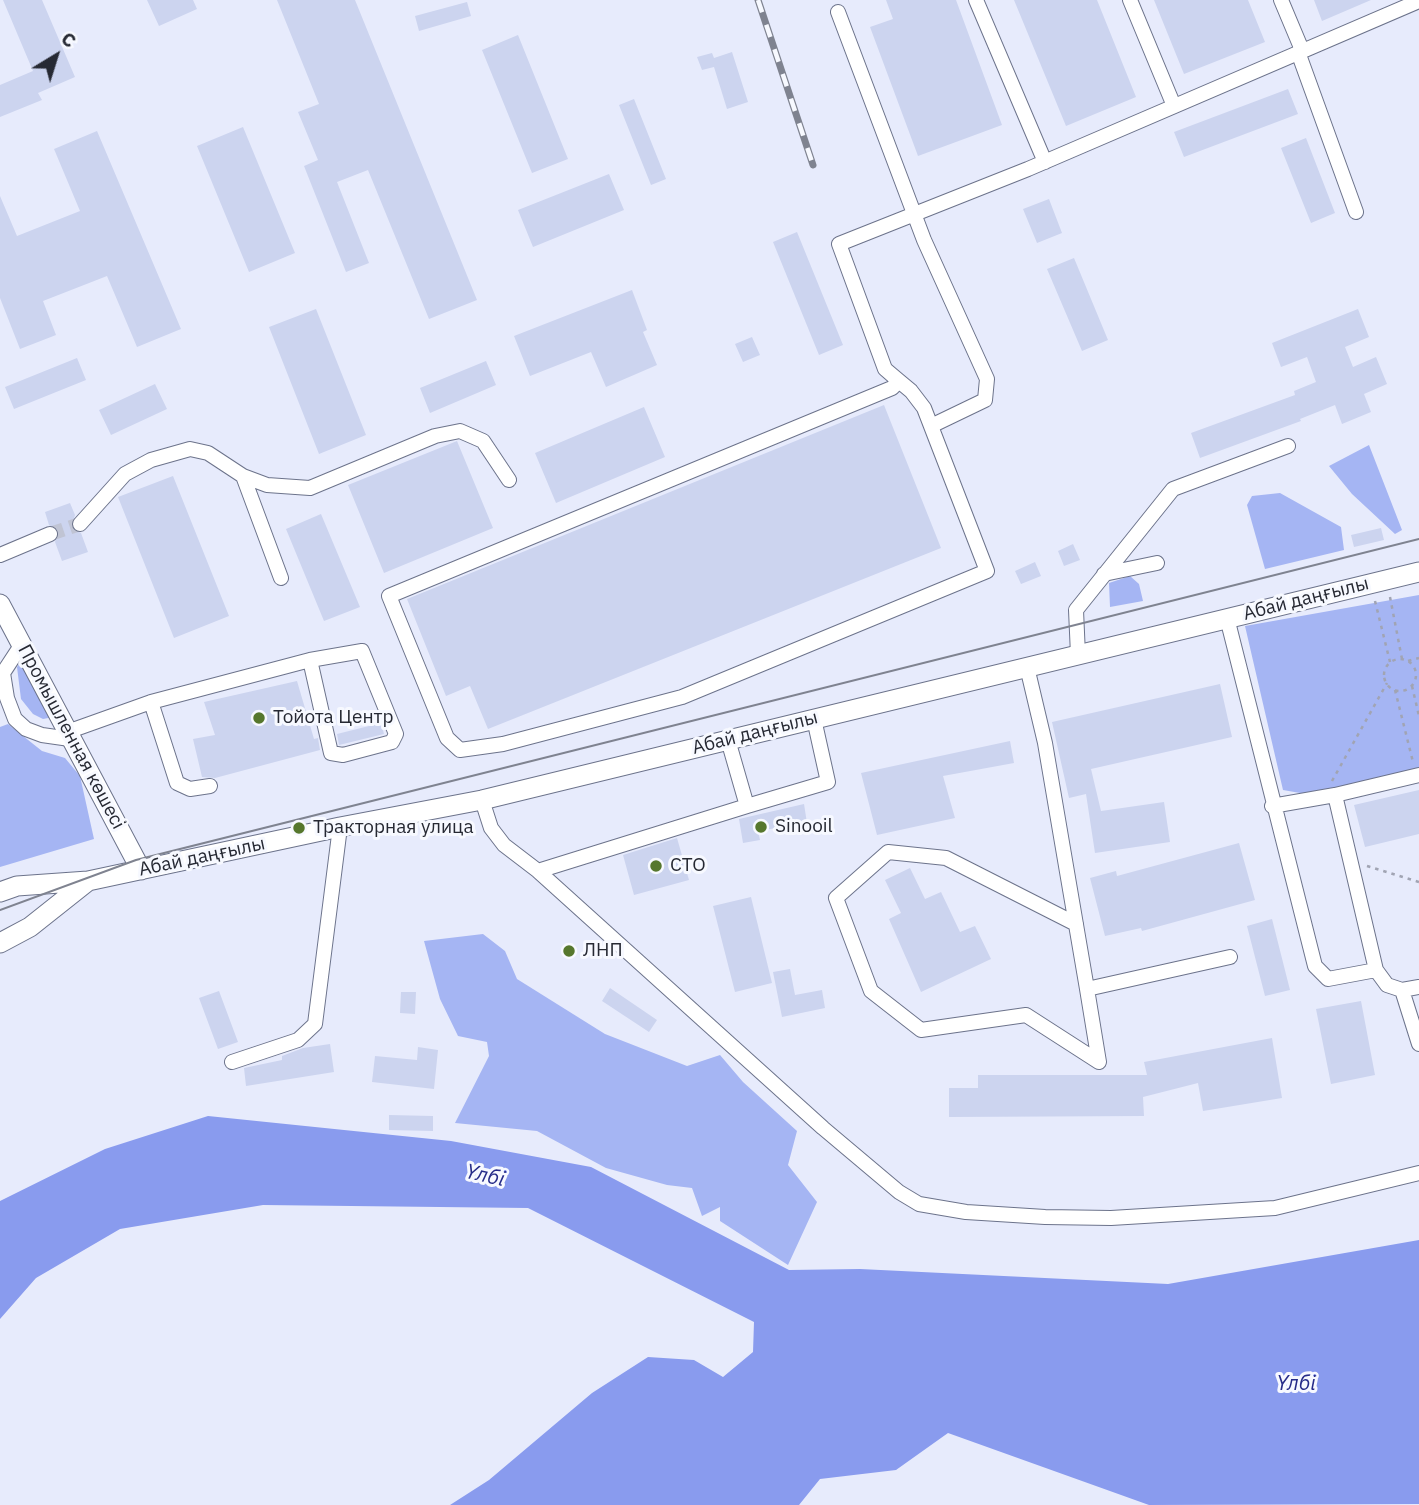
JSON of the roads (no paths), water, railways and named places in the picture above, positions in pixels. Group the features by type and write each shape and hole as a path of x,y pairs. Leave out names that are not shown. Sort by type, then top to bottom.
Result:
{"main road":[{"name":"Абай даңғылы","path":"0,892 17,886 88,881 340,827 482,800 1419,572"},
{"name":"Промышленная көшесі","path":"0,604 141,870"},
{"name":"Абай даңғылы","path":"0,943 30,927 88,881"}],"street":[{"path":"976,0 1045,162"},
{"path":"1130,0 1174,106"},
{"path":"1281,0 1356,212"},
{"path":"899,381 892,388 389,596 447,738 460,750 503,744 682,697 987,571 924,408 899,381 885,369 839,244 1045,162 1419,1"},
{"path":"838,12 914,214 987,379 985,400 931,426"},
{"path":"80,524 125,474 172,452 190,449 208,453 243,476 267,485 310,488 435,436 460,431 483,441 509,481"},
{"path":"1078,655 1076,610 1173,489 1288,446"},
{"path":"243,476 281,578"},
{"path":"0,555 50,534"},
{"path":"1104,574 1157,563"},
{"path":"1227,618 1272,806 1315,966 1328,979 1376,970"},
{"path":"22,644 4,673 7,698 15,719 26,729 42,736 69,736 151,702 310,660 362,651 396,734 393,742 343,755 331,753 310,660"},
{"path":"1027,667 1045,743 1076,924 1099,1062 1026,1015 921,1030 870,991 836,898 888,852 946,858 1076,924"},
{"path":"151,702 177,783 190,789 210,786"},
{"path":"538,871 828,782 814,719"},
{"path":"728,740 747,806"},
{"path":"1272,806 1418,775"},
{"path":"1329,796 1376,970 1387,985 1402,990 1419,987"},
{"path":"482,800 497,838 538,871 823,1128 899,1192 919,1204 966,1212 1058,1217 1275,1208 1419,1173"},
{"path":"232,1062 298,1040 315,1024 340,827"},
{"path":"1087,989 1230,957"},
{"path":"1402,990 1419,1044"}],"water":[{"name":"Үлбі","path":"208,1116 451,1141 591,1167 789,1270 860,1269 1168,1284 1419,1240 1419,1504 1149,1505 948,1433 896,1470 820,1479 799,1505 450,1505 489,1480 592,1393 648,1357 694,1360 723,1377 753,1352 754,1322 528,1208 263,1205 120,1229 36,1278 0,1319 0,1201 105,1149"}],"tunnel":[{"path":"50,534 80,524"}],"tram line":[{"path":"0,910 136,860 1419,539"}],"railway":[{"path":"758,0 813,165"}],"place":[{"name":"Тойота Центр","path":"259,718"},
{"name":"Sinooil","path":"761,827"},
{"name":"Тракторная улица","path":"299,828"},
{"name":"СТО","path":"656,866"},
{"name":"ЛНП","path":"569,951"}]}
